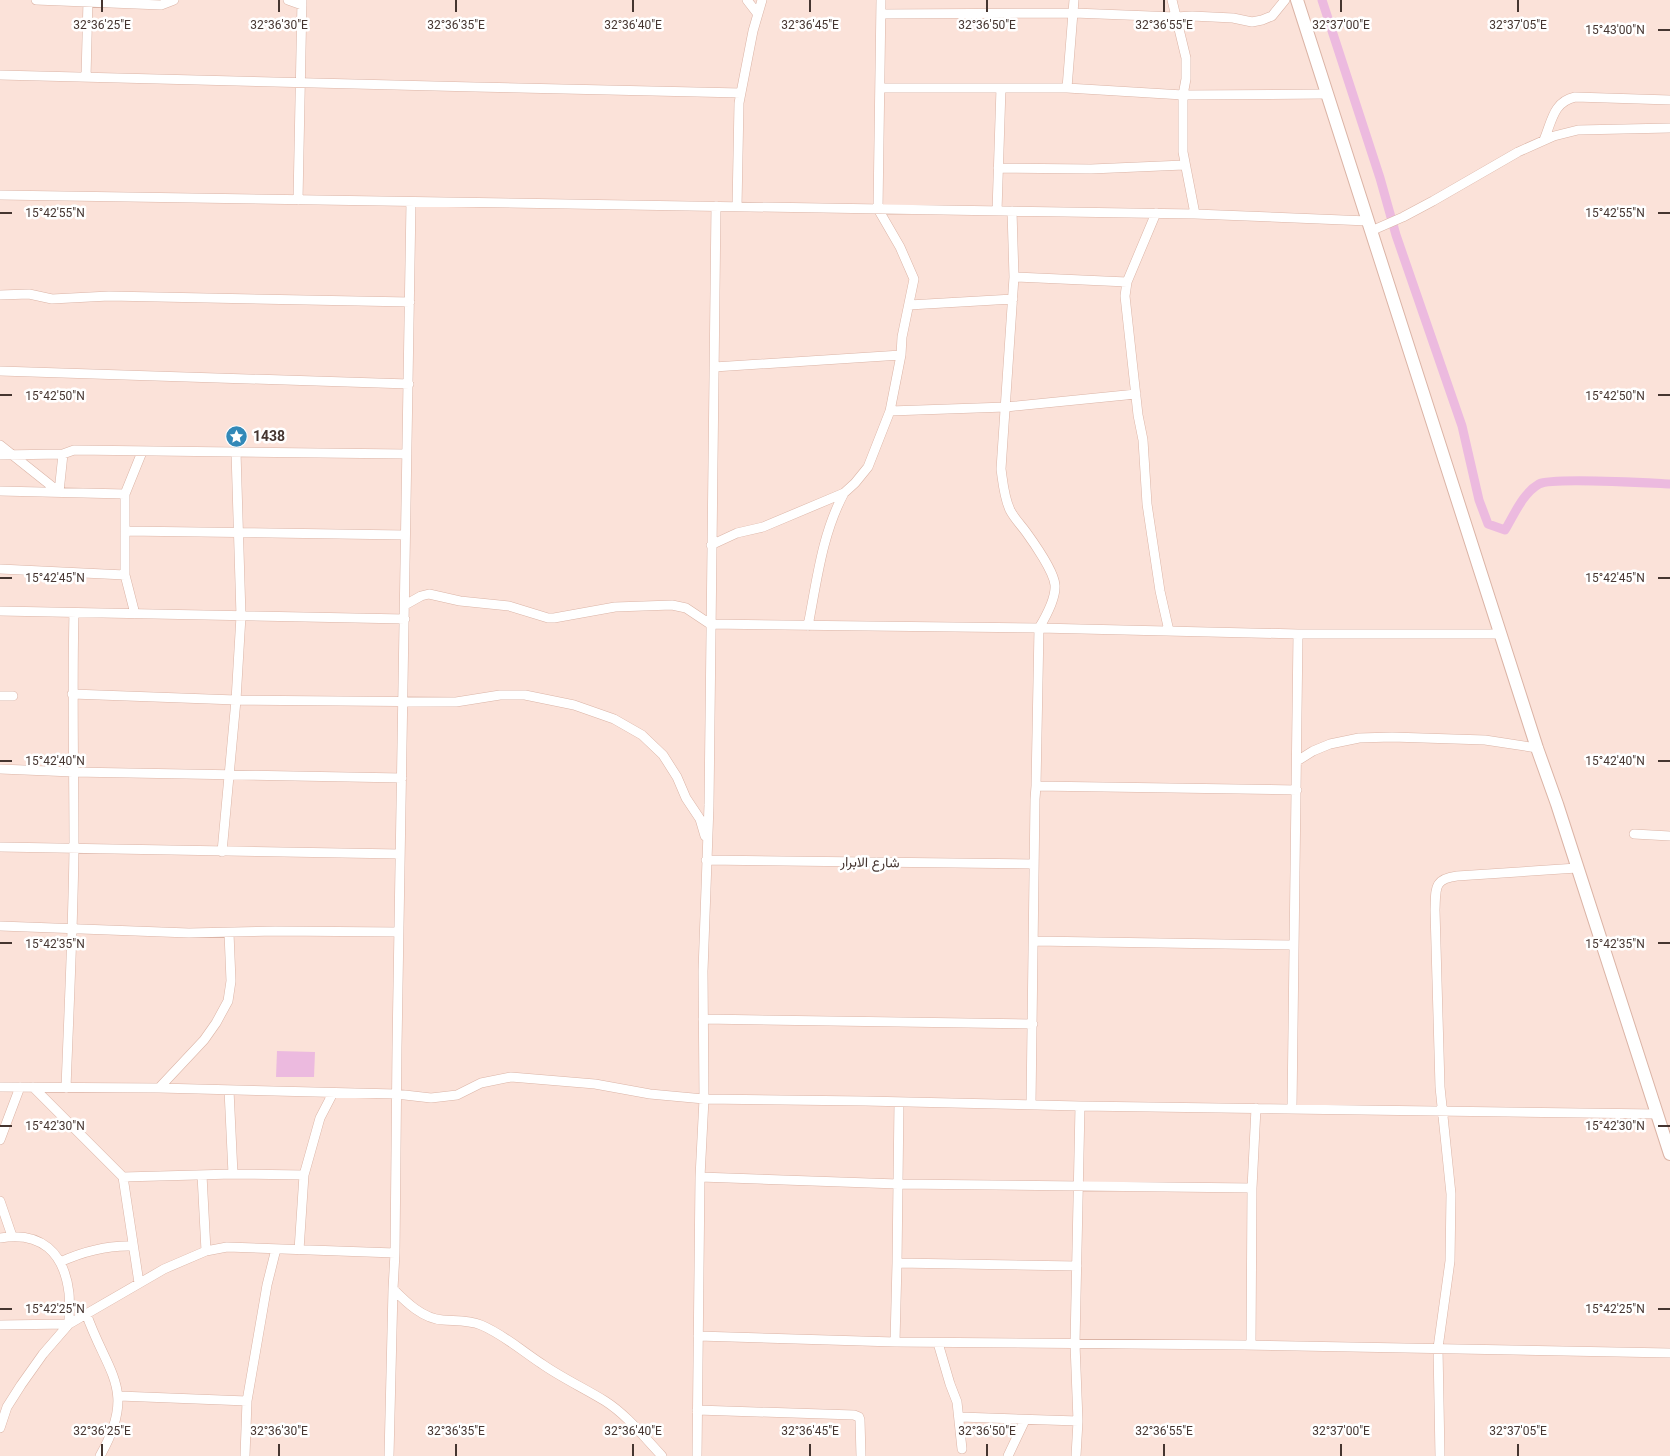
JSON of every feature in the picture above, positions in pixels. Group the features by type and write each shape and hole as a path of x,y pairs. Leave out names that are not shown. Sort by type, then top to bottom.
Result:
{"street":[{"path":"36,0 161,4 174,0"},
{"path":"288,0 302,2 298,200"},
{"path":"747,0 757,13"},
{"path":"737,207 739,103 757,13 762,0"},
{"path":"712,545 737,533 763,527 844,493 855,484 868,467 890,411 902,355 902,337 914,279 900,247 878,209 881,0"},
{"path":"1067,88 1074,0"},
{"path":"1172,0 1186,58 1182,152 1195,214"},
{"path":"882,14 1074,13 1233,18 1252,22 1272,16 1286,0"},
{"path":"1297,0 1537,748 1557,804 1670,1154"},
{"path":"86,77 88,1"},
{"path":"0,75 741,92"},
{"path":"880,88 1067,88 1183,95 1326,94"},
{"path":"996,210 1001,88"},
{"path":"1544,140 1558,106 1566,99 1575,97 1670,100"},
{"path":"0,195 1156,213 1370,226 1402,217 1518,152 1544,140 1578,130 1670,128"},
{"path":"998,168 1091,169 1184,165"},
{"path":"390,1456 395,1253 411,202"},
{"path":"696,1456 700,1177 704,1099 703,1018 706,860 709,806 716,206"},
{"path":"1012,211 1014,276 1001,469 1004,494 1011,511 1031,539 1053,576 1055,586 1048,610 1038,628 1031,1104"},
{"path":"1156,213 1128,282 1125,296 1138,416 1143,440 1147,504 1160,591 1169,631"},
{"path":"1014,276 1128,282"},
{"path":"0,295 29,294 52,299 109,296 124,298 410,302"},
{"path":"909,306 1013,299"},
{"path":"714,367 902,355"},
{"path":"0,371 408,384"},
{"path":"890,411 1006,407 1136,394"},
{"path":"0,445 59,492"},
{"path":"0,455 63,454 74,450 406,454"},
{"path":"135,614 125,575 125,494 142,452"},
{"path":"222,852 242,616 236,452"},
{"path":"59,492 63,454"},
{"path":"0,491 125,494"},
{"path":"808,626 826,533 834,510 844,493"},
{"path":"125,531 405,535"},
{"path":"0,569 125,575"},
{"path":"405,605 421,596 429,594 460,601 509,606 548,618 615,608 672,605 686,608 710,624 1038,628 1298,634 1501,634"},
{"path":"0,611 405,619"},
{"path":"66,1088 74,848 72,694 74,613"},
{"path":"1292,1108 1298,634"},
{"path":"72,694 236,700 456,702 500,695 525,695 574,706 614,719 642,734 663,755 677,777 686,798 700,819 707,841"},
{"path":"0,696 13,696"},
{"path":"1297,761 1330,744 1359,738 1392,737 1485,740 1537,748"},
{"path":"0,769 402,778"},
{"path":"1036,786 1297,790"},
{"path":"1634,834 1670,836"},
{"path":"0,847 400,854"},
{"name":"شارع الابرار","path":"706,860 1034,864"},
{"path":"1440,1456 1438,1348 1450,1261 1451,1194 1440,1087 1435,910 1437,887 1445,877 1577,868"},
{"path":"0,926 170,933 275,931 399,932"},
{"path":"159,1088 204,1040 228,1001 231,981 229,933"},
{"path":"1034,941 1293,945"},
{"path":"703,1018 1033,1024"},
{"path":"0,1087 159,1088 396,1094 431,1098 457,1094 481,1083 512,1076 595,1084 650,1094 704,1099 1657,1114"},
{"path":"0,1140 20,1087"},
{"path":"32,1087 123,1177 138,1283"},
{"path":"229,1090 232,1174"},
{"path":"298,1250 304,1175 320,1118 333,1093"},
{"path":"895,1342 899,1102"},
{"path":"1076,1456 1078,1421 1075,1344 1080,1106"},
{"path":"1251,1345 1252,1188 1256,1108"},
{"path":"123,1177 202,1174 304,1175"},
{"path":"202,1174 206,1251"},
{"path":"700,1177 898,1184 1252,1188"},
{"path":"0,1201 12,1236"},
{"path":"0,1238 12,1236 28,1237 45,1245 58,1257 69,1293 69,1324"},
{"path":"60,1262 96,1249 133,1246"},
{"path":"0,1428 7,1406 20,1385 69,1324 164,1269 206,1251 228,1247 395,1253"},
{"path":"245,1456 247,1401 267,1285 276,1249"},
{"path":"897,1263 1076,1266"},
{"path":"393,1289 408,1304 431,1317 442,1320 466,1321 480,1325 544,1366 605,1401 622,1413 662,1456"},
{"path":"86,1313 93,1335 111,1368 119,1396 114,1426 100,1456"},
{"path":"0,1325 69,1324"},
{"path":"698,1336 938,1343 1251,1345 1670,1353"},
{"path":"938,1343 957,1402 962,1449"},
{"path":"119,1396 247,1401"},
{"path":"697,1410 854,1415 859,1417 860,1420 861,1456"},
{"path":"960,1417 1078,1421"},
{"path":"1008,1456 1025,1420"}],"shaded area":[{"path":"277,1051 315,1052 314,1077 276,1077"}],"waterway":[{"path":"1322,0 1380,178 1396,235 1462,426 1479,500 1488,524 1505,530 1528,493 1539,484 1548,482 1602,481 1670,484"}],"place":[{"name":"1438","path":"237,436"}]}
